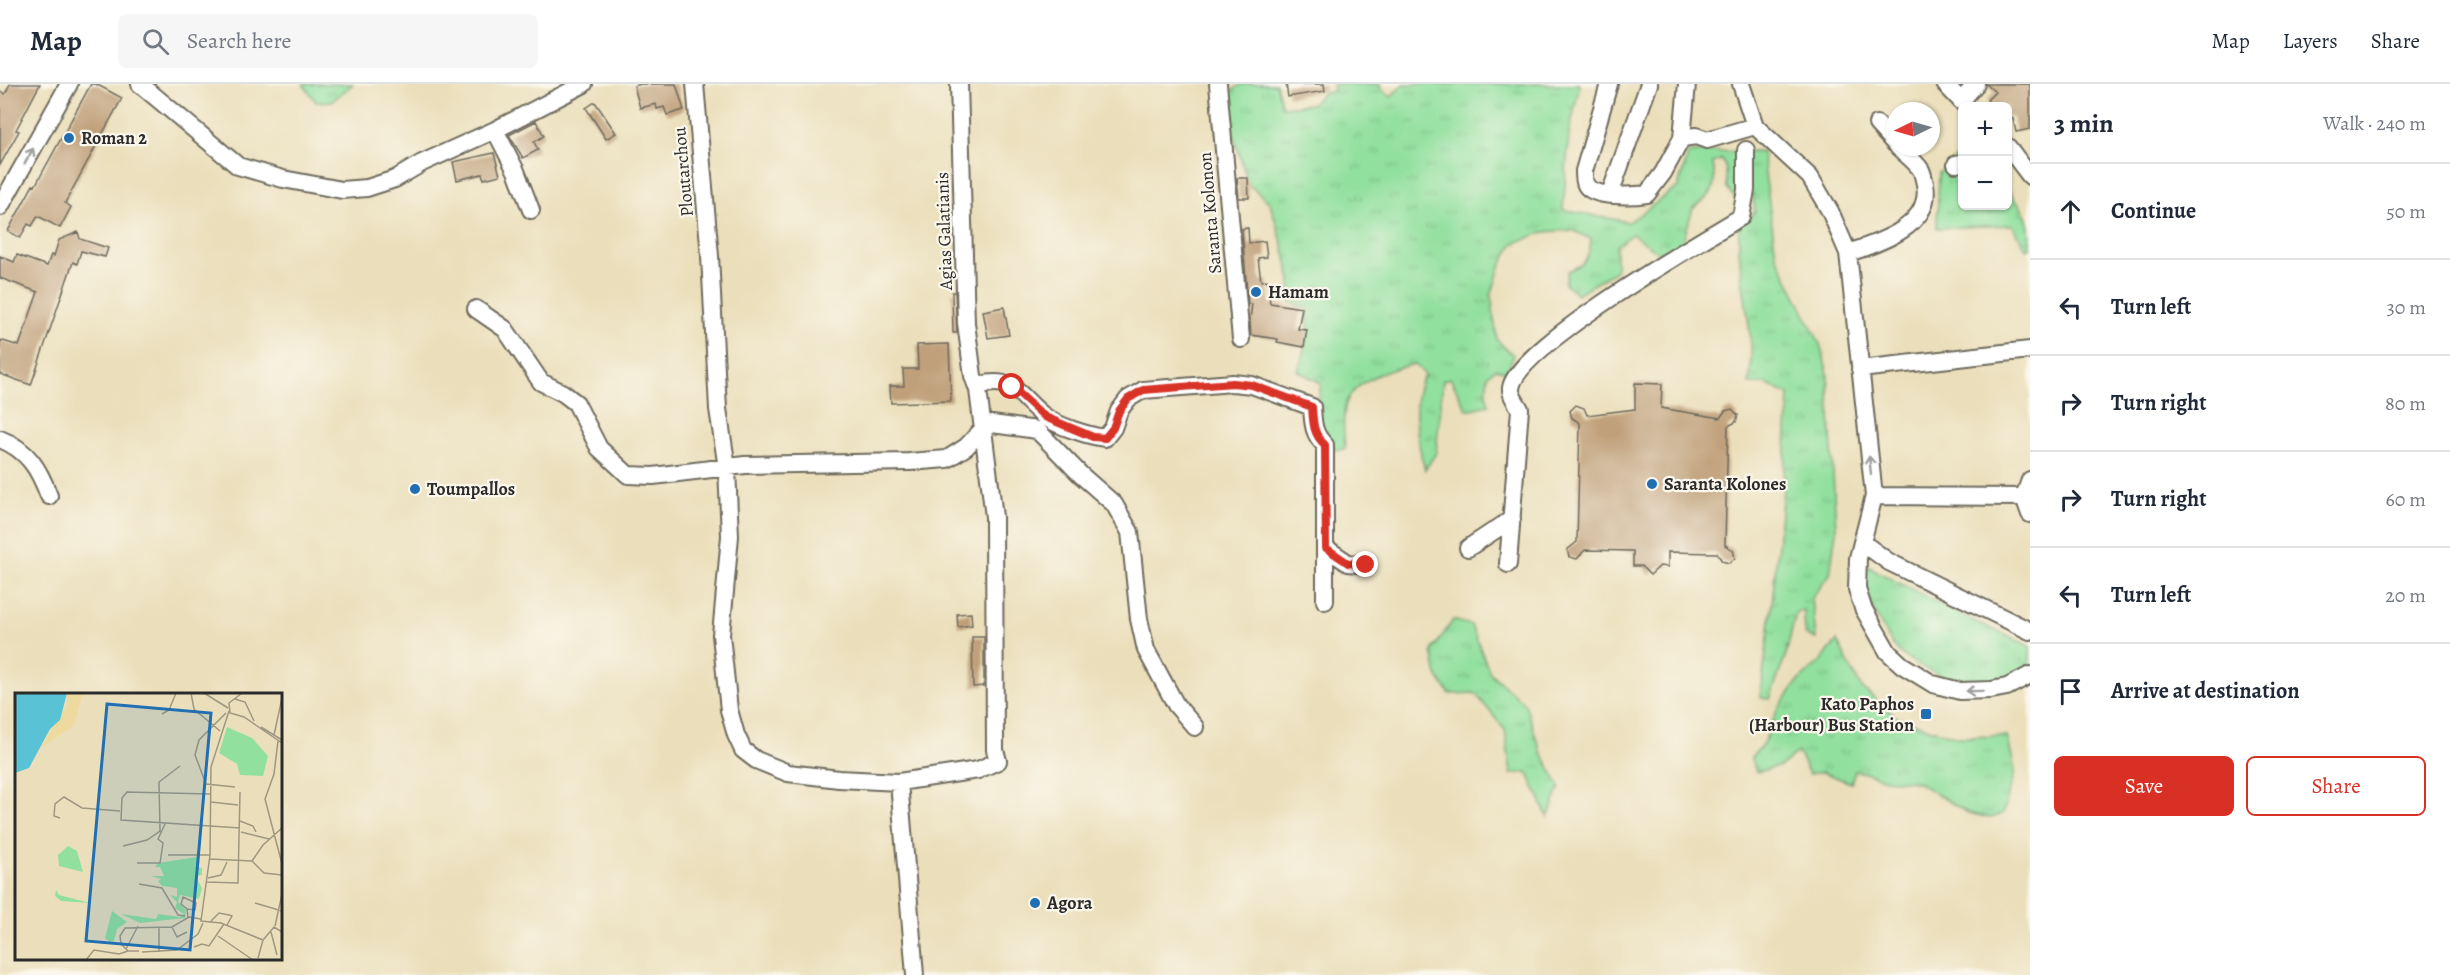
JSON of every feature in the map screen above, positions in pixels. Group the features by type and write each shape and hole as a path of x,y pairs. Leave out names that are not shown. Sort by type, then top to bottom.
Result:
{"street":[{"path":"0,207 69,84"},
{"path":"141,84 238,166 283,179 342,190 367,188 395,179 422,163 495,130 584,84"},
{"name":"Ploutarchou","path":"695,84 710,256 718,409 727,468 730,536 721,635 729,710 736,735 743,750 756,760 788,773 899,782"},
{"name":"Agias Galatianis","path":"899,782 978,770 998,761 995,750 994,518 966,323 959,84"},
{"name":"Saranta Kolonon","path":"1218,84 1240,339"},
{"path":"1609,84 1584,171 1585,185 1591,191 1628,197 1647,194 1663,173 1682,138 1687,84"},
{"path":"1610,194 1649,84"},
{"path":"1741,84 1755,126 1810,177 1830,212 1848,253 1874,496 1858,558 1857,589 1863,608 1888,652 1902,665 1933,684 1960,691 2007,687 2030,675"},
{"path":"1945,84 1961,102"},
{"path":"1964,102 1976,84"},
{"path":"1876,124 1886,135"},
{"path":"1682,138 1696,136 1707,140 1755,126"},
{"path":"495,130 516,171 531,210"},
{"path":"1508,564 1520,409 1510,392 1522,366 1611,296 1741,217 1746,190 1746,150"},
{"path":"2012,153 2030,176"},
{"path":"1848,253 1902,230 1917,218 1925,205 1926,190 1922,171 1906,156"},
{"path":"476,309 505,329 542,382 576,403 599,448 628,475 653,476 745,465 909,462 947,459 966,447 982,430 992,424 1037,430 1081,475 1114,504 1130,532 1139,619 1146,650 1176,705 1195,727"},
{"path":"1860,369 2030,350"},
{"path":"975,383 981,385 998,380 1012,387 1045,417 1093,437 1105,438 1113,428 1119,411 1128,399 1143,390 1233,383 1252,385 1312,407 1317,438 1325,445 1324,601"},
{"path":"0,439 24,452 33,461 49,496"},
{"path":"2030,480 2024,497 2030,514"},
{"path":"1874,496 2024,497"},
{"path":"1468,548 1512,519"},
{"path":"1863,543 1889,562 2030,631"},
{"path":"1326,548 1348,563 1366,565"},
{"path":"899,782 915,975"}],"green space":[{"path":"303,84 353,84 332,101 316,102"},
{"path":"1241,84 1276,84 1282,107 1311,104 1322,94 1333,91 1333,84 1380,84 1380,88 1391,97 1403,84 1580,84 1569,133 1563,210 1629,222 1678,187 1689,152 1762,151 1776,255 1820,344 1828,374 1836,531 1830,574 1812,598 1816,639 1805,635 1804,610 1796,612 1786,654 1770,699 1760,698 1778,547 1789,395 1766,384 1749,384 1751,345 1739,247 1739,227 1755,212 1753,194 1736,199 1727,189 1726,170 1722,159 1713,163 1712,190 1706,199 1693,208 1681,247 1658,252 1632,234 1616,246 1616,271 1577,294 1565,283 1568,271 1586,260 1591,239 1572,230 1544,232 1513,244 1500,267 1491,296 1497,340 1513,355 1508,372 1495,369 1488,375 1486,394 1489,405 1467,410 1450,378 1443,380 1436,453 1425,470 1418,435 1416,408 1420,384 1425,375 1415,364 1379,374 1362,384 1349,397 1345,408 1345,449 1332,450 1325,431 1315,422 1321,383 1298,371 1309,331 1307,309 1289,301 1291,280 1270,203 1248,184 1232,129 1231,92"},
{"path":"1958,156 1958,210 2012,210 2012,196 2026,216 2030,248 2026,249 2013,225 1937,228 1939,173"},
{"path":"1863,564 1961,615 2030,646 2030,666 2016,676 1999,681 1981,682 1961,680 1923,668 1894,646 1876,616 1867,592"},
{"path":"1453,620 1471,625 1490,673 1525,704 1541,752 1560,787 1548,817 1527,772 1511,774 1505,730 1475,693 1450,694 1437,676 1432,651"},
{"path":"1837,641 1861,687 1899,719 1958,737 2007,736 2015,771 2003,814 1991,818 1968,813 1917,782 1886,779 1855,770 1851,783 1822,772 1809,774 1798,752 1781,766 1756,772 1751,757 1763,745 1777,710 1799,680 1821,661"}],"building":[{"path":"10,84 40,84 16,130 19,131 0,165 0,91 5,94"},
{"path":"91,84 96,84 122,98 65,203 71,207 60,228 38,216 32,226 28,224 20,238 8,231"},
{"path":"676,84 684,110 667,115 664,107 657,109 656,104 640,108 634,86"},
{"path":"1286,84 1324,84 1325,91 1288,97"},
{"path":"1986,84 2030,84 2030,129 2016,132 2012,118 2012,102 1987,100 1995,92"},
{"path":"595,102 616,133 606,139 586,108"},
{"path":"536,121 544,136 534,142 538,150 523,158 509,135"},
{"path":"494,153 500,175 484,179 482,174 457,180 453,162"},
{"path":"1237,178 1248,178 1249,198 1239,198"},
{"path":"1248,228 1249,243 1265,241 1267,257 1258,258 1261,281 1267,280 1270,303 1302,308 1298,329 1307,330 1304,347 1277,342 1278,339 1251,335 1252,304 1248,304 1242,229"},
{"path":"78,232 80,239 108,248 105,257 81,251 77,264 73,262 31,385 0,374 0,340 19,346 38,292 0,278 0,256 14,262 17,255 47,266 51,255 54,256 59,240"},
{"path":"952,292 955,292 957,333 953,333"},
{"path":"1004,307 1009,335 988,338 983,311"},
{"path":"949,344 951,401 891,403 890,386 904,386 903,369 918,369 917,345"},
{"name":"Saranta Kolones","path":"1635,383 1662,384 1661,408 1720,418 1725,411 1732,409 1738,415 1736,422 1728,426 1725,545 1733,550 1735,558 1729,563 1722,561 1717,553 1668,552 1668,567 1660,566 1650,575 1641,566 1633,566 1633,551 1585,550 1577,559 1569,557 1567,550 1577,542 1580,423 1572,418 1570,411 1576,405 1584,408 1587,415 1635,409"},
{"path":"971,613 972,625 958,627 957,614"},
{"path":"972,637 984,637 984,686 973,687"}],"place":[{"name":"Roman 2","path":"69,138"},
{"name":"Hamam","path":"1256,292"},
{"name":"Saranta Kolones","path":"1652,484"},
{"name":"Toumpallos","path":"415,489"},
{"name":"Kato Paphos (Harbour) Bus Station","path":"1926,714"},
{"name":"Agora","path":"1035,903"}],"route":[{"path":"1012,387 1045,417 1093,437 1105,438 1113,428 1119,411 1128,399 1143,390 1233,383 1252,385 1312,407 1313,426 1317,438 1325,445 1326,548 1348,563 1366,565"}]}
